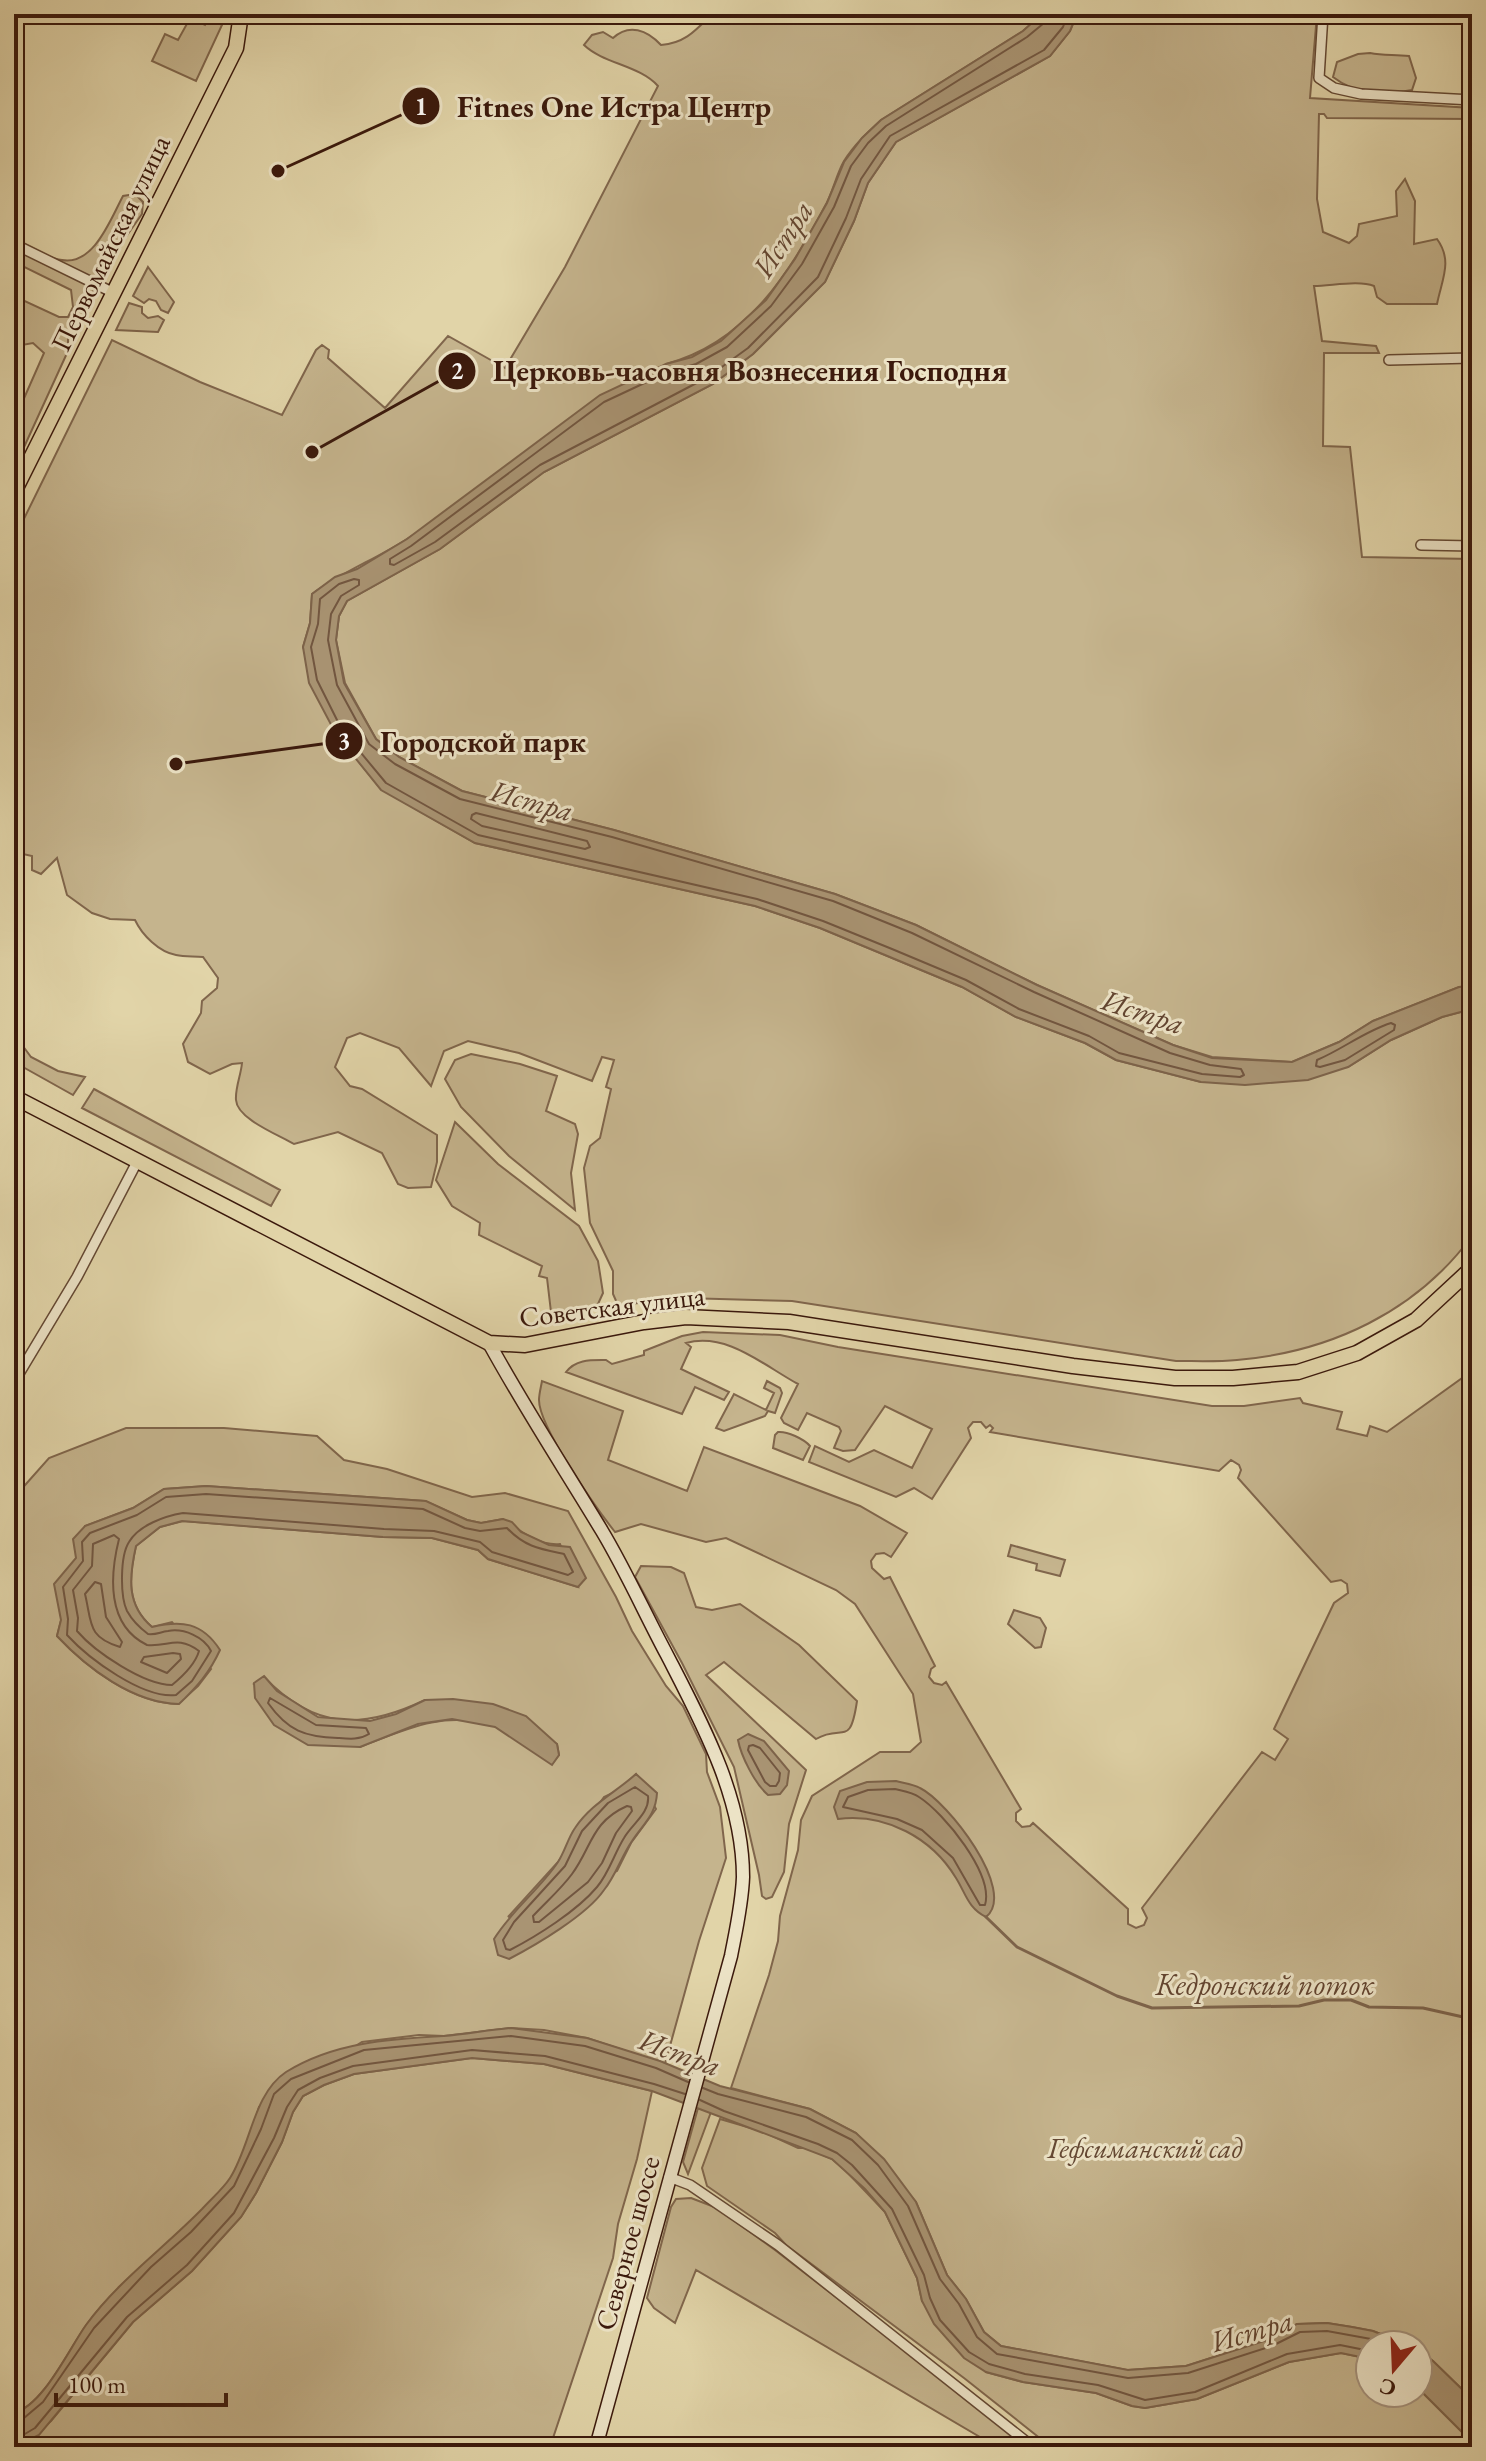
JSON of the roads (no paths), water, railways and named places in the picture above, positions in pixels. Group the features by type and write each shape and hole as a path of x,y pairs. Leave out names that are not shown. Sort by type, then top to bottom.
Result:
{"main road":[{"name":"Первомайская улица","path":"14,492 236,48 241,14"},
{"name":"Советская улица","path":"14,1097 489,1343 525,1345 686,1317 774,1322 1175,1378 1233,1378 1298,1372 1357,1353 1416,1320 1472,1268"},
{"name":"Северное шоссе","path":"489,1343 603,1534 693,1706 723,1770 739,1841 743,1877 731,1956 596,2447"}],"street":[{"path":"14,20 17,14"},
{"path":"1323,14 1319,78 1334,88 1361,94 1472,100"},
{"path":"14,244 114,293"},
{"path":"1389,360 1472,358"},
{"path":"1421,545 1472,546"},
{"path":"14,1382 77,1277 138,1160"},
{"path":"669,2177 690,2185 778,2245 1033,2447"}],"water":[{"path":"1042,14 1077,14 1070,31 1050,56 896,142 868,183 825,282 753,354 713,384 544,472 440,549 347,601 339,616 336,640 344,683 376,739 399,757 462,791 614,830 835,894 916,925 1037,985 1173,1045 1212,1058 1292,1062 1339,1042 1373,1021 1459,987 1472,986 1472,1009 1442,1017 1391,1040 1348,1067 1308,1080 1245,1085 1201,1082 1116,1060 1085,1043 1016,1017 962,987 820,928 755,906 475,843 381,790 336,734 309,683 303,647 310,623 312,594 335,577 357,569 407,539 600,395 666,364 692,357 721,341 766,300 795,259 827,203 844,162 862,138 881,120 1023,31"},
{"path":"206,1486 426,1501 467,1520 481,1523 503,1519 512,1522 521,1532 549,1545 570,1547 586,1578 578,1587 488,1559 478,1550 432,1538 182,1521 160,1527 136,1546 131,1579 138,1609 152,1627 190,1625 206,1634 220,1650 202,1679 179,1704 162,1702 112,1682 57,1636 61,1620 54,1584 76,1558 73,1539 85,1526 133,1508 164,1489"},
{"path":"264,1676 277,1691 318,1717 370,1721 396,1714 425,1700 453,1699 493,1704 526,1716 557,1744 559,1755 552,1765 495,1727 452,1719 418,1724 360,1747 308,1745 274,1725 255,1698 254,1683"},
{"path":"748,1734 764,1741 789,1771 787,1785 780,1794 768,1795 749,1769 738,1740"},
{"path":"636,1774 657,1793 656,1801 652,1813 604,1890 574,1919 546,1938 509,1959 498,1955 494,1939 551,1872 581,1820"},
{"path":"896,1781 917,1787 932,1796 975,1848 993,1888 993,1905 986,1917 971,1905 946,1864 921,1840 890,1824 856,1818 838,1819 834,1807 840,1791 867,1782"},
{"path":"511,2028 587,2038 660,2061 720,2086 810,2109 856,2133 884,2159 916,2202 947,2275 966,2299 984,2332 1001,2346 1128,2370 1186,2366 1270,2339 1297,2324 1327,2323 1362,2329 1354,2329 1354,2356 1341,2353 1289,2362 1197,2399 1145,2408 1096,2393 1023,2382 986,2372 964,2358 934,2324 922,2301 917,2278 885,2212 832,2159 652,2091 544,2064 472,2058 354,2074 303,2096 256,2193 241,2217 192,2271 133,2322 39,2435 14,2447 14,2413 35,2400 45,2388 86,2325 112,2294 227,2182 237,2165 259,2107 275,2082 304,2062 343,2048"},
{"path":"1434,2362 1472,2399 1472,2442 1434,2404"}],"waterway":[{"name":"Кедронский поток","path":"986,1917 1017,1947 1117,1996 1152,2008 1299,2006 1324,2000 1351,2000 1369,2007 1423,2008 1472,2019"}],"place":[{"name":"Fitnes One Истра Центр","path":"278,171"},
{"name":"Церковь-часовня Вознесения Господня","path":"312,452"},
{"name":"Городской парк","path":"176,764"}],"water label":[{"name":"Истра","path":"783,239"},
{"name":"Истра","path":"532,801"},
{"name":"Истра","path":"1143,1012"},
{"name":"Истра","path":"680,2053"},
{"name":"Истра","path":"1252,2331"}],"park label":[{"name":"Гефсиманский сад","path":"1145,2148"}]}
